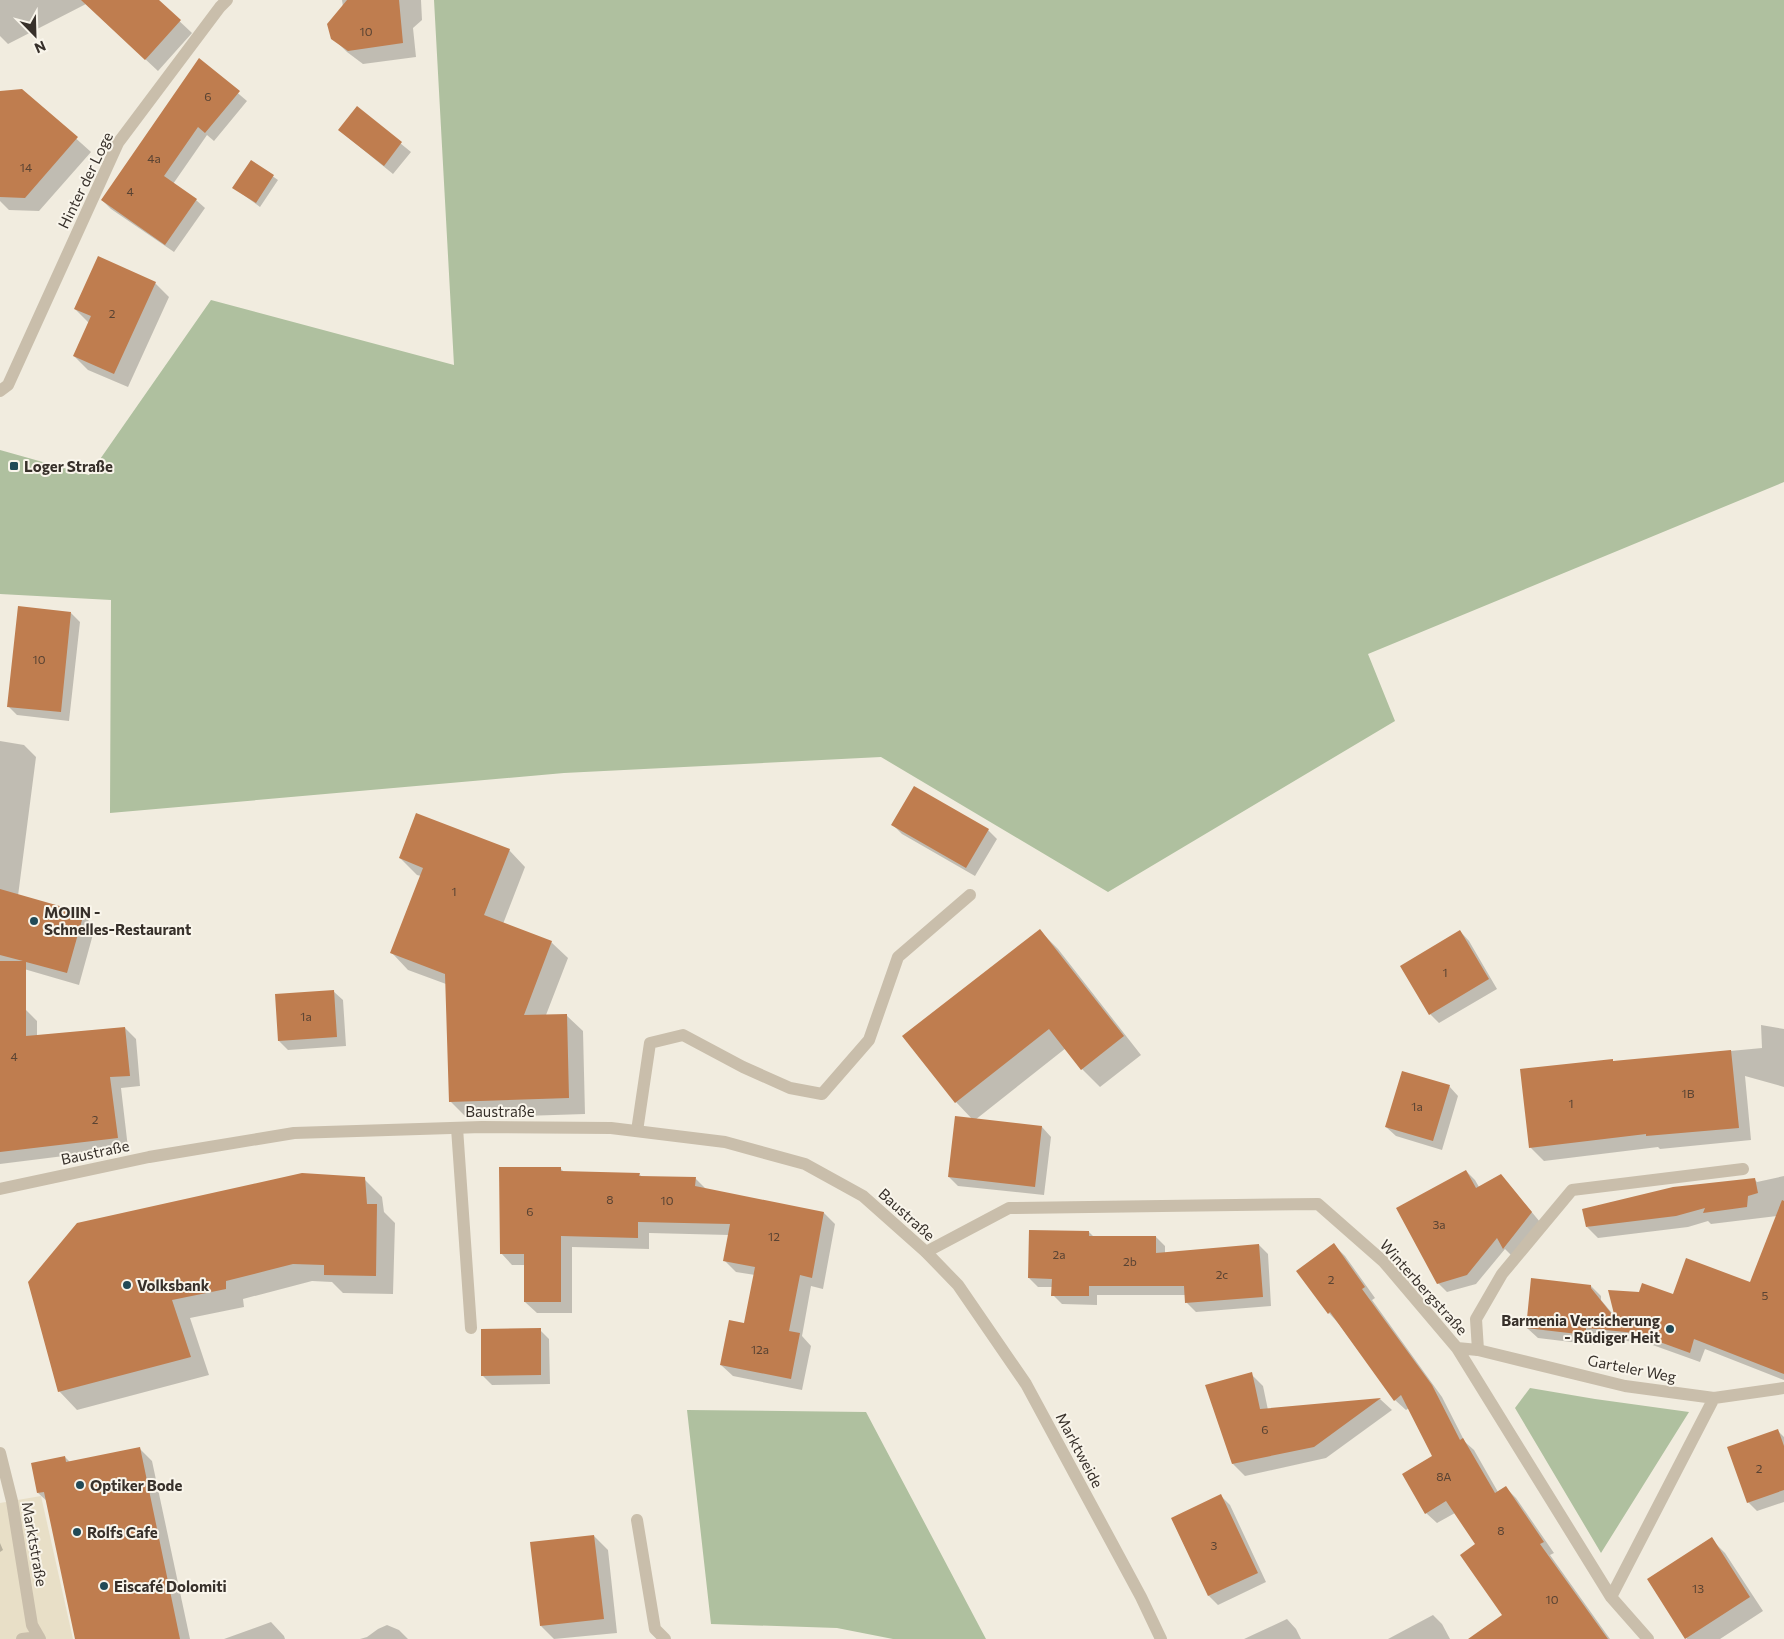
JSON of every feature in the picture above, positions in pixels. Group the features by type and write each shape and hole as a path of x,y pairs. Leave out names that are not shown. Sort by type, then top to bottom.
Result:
{"street":[{"name":"Hinter der Loge","path":"0,391 8,385 118,143 220,2"},
{"path":"637,1131 650,1044 683,1035 742,1067 790,1088 822,1094 869,1040 898,957 970,895"},
{"path":"457,1128 471,1328"},
{"name":"Baustraße","path":"0,1189 149,1157 294,1133 457,1128 610,1128 725,1142 804,1164 862,1196 926,1252 958,1285"},
{"path":"1478,1350 1476,1319 1502,1274 1572,1190 1743,1169"},
{"name":"Winterbergstraße","path":"926,1252 1009,1208 1318,1204 1384,1262 1457,1348 1611,1597 1648,1639"},
{"name":"Marktweide","path":"958,1285 1026,1384 1141,1597 1161,1639"},
{"name":"Garteler Weg","path":"1457,1348 1478,1350 1625,1386 1714,1398 1784,1388"},
{"path":"1611,1597 1714,1398"},
{"name":"Marktstraße","path":"0,1453 12,1501 32,1625 40,1638"},
{"path":"637,1520 655,1629 665,1639"},
{"path":"22,1639 40,1638"}],"green space":[{"path":"434,0 1784,0 1784,482 1368,654 1395,721 1108,892 881,757 564,773 110,813 111,600 0,594 0,450 89,475 211,300 454,365"},
{"path":"1530,1388 1689,1412 1601,1553 1515,1408"},
{"path":"687,1410 866,1412 986,1639 893,1639 837,1628 711,1624"}],"shaded area":[{"path":"41,1496 73,1639 0,1639 0,1503"}],"building":[{"path":"81,0 159,0 181,20 145,60"},
{"path":"347,0 399,0 403,43 348,51 331,39 327,24"},
{"path":"199,58 240,91 205,133 198,127 164,176 197,199 165,245 101,200"},
{"path":"22,89 78,137 25,198 0,197 0,91"},
{"path":"357,106 402,142 384,166 338,130"},
{"path":"251,160 274,175 256,203 232,188"},
{"path":"98,256 156,282 114,374 73,356 91,316 74,309"},
{"path":"18,606 71,612 61,712 7,707"},
{"path":"914,786 989,829 966,868 891,825"},
{"path":"416,813 510,849 484,915 552,941 524,1015 567,1014 569,1098 449,1102 445,974 390,953 423,868 399,858"},
{"path":"0,889 84,913 67,973 26,962 26,1036 125,1027 130,1076 110,1077 118,1138 0,1152 0,961 23,961 0,955"},
{"path":"1040,929 1124,1036 1081,1070 1049,1029 955,1103 902,1036"},
{"path":"1460,930 1489,979 1429,1015 1400,966"},
{"path":"334,990 337,1037 278,1041 275,994"},
{"path":"1731,1050 1739,1128 1646,1136 1646,1134 1529,1148 1520,1069 1613,1059 1613,1061"},
{"path":"1402,1071 1450,1085 1433,1141 1385,1127"},
{"path":"955,1116 1042,1126 1035,1187 948,1177"},
{"path":"499,1167 561,1167 561,1171 640,1173 639,1176 696,1177 695,1186 824,1212 812,1278 800,1275 789,1331 800,1333 791,1379 720,1365 729,1320 744,1323 755,1267 723,1261 730,1224 638,1222 638,1238 561,1236 561,1302 524,1302 524,1254 500,1254"},
{"path":"1466,1170 1476,1188 1501,1174 1532,1212 1503,1249 1497,1238 1467,1275 1437,1284 1396,1208"},
{"name":"Volksbank","path":"302,1173 365,1177 367,1204 377,1204 376,1276 324,1275 324,1265 293,1264 226,1281 226,1289 172,1300 191,1357 58,1392 28,1282 77,1223"},
{"path":"1755,1178 1758,1193 1748,1196 1747,1207 1703,1213 1705,1208 1676,1216 1586,1227 1582,1209 1673,1187"},
{"path":"1782,1200 1784,1201 1784,1374 1694,1339 1690,1353 1635,1333 1586,1328 1586,1335 1526,1328 1531,1278 1591,1285 1591,1288 1615,1318 1608,1290 1639,1292 1642,1283 1673,1294 1686,1258 1750,1282"},
{"path":"1029,1230 1089,1231 1089,1236 1156,1236 1156,1253 1259,1244 1263,1297 1185,1303 1184,1286 1089,1286 1089,1296 1051,1296 1052,1279 1028,1278"},
{"path":"1334,1243 1365,1287 1362,1289 1432,1385 1460,1440 1463,1438 1495,1493 1506,1486 1544,1542 1540,1544 1608,1639 1468,1639 1502,1615 1460,1555 1475,1544 1446,1501 1425,1514 1402,1474 1432,1456 1401,1395 1394,1401 1330,1312 1328,1314 1296,1271"},
{"path":"541,1328 541,1375 481,1376 481,1329"},
{"path":"1252,1372 1260,1409 1381,1398 1314,1447 1232,1464 1205,1385"},
{"path":"1778,1429 1784,1446 1784,1490 1747,1503 1727,1447"},
{"path":"140,1447 180,1639 75,1639 44,1492 37,1493 31,1463 65,1456 66,1462"},
{"path":"1221,1494 1258,1573 1208,1596 1171,1518"},
{"path":"594,1535 604,1619 540,1626 530,1542"},
{"path":"1712,1537 1750,1597 1685,1639 1647,1579"}],"place":[{"name":"Loger Straße","path":"14,466"},
{"name":"MOIIN - Schnelles-Restaurant","path":"34,921"},
{"name":"Volksbank","path":"127,1285"},
{"name":"Barmenia Versicherung - Rüdiger Heit","path":"1670,1329"},
{"name":"Optiker Bode","path":"80,1485"},
{"name":"Rolfs Cafe","path":"77,1532"},
{"name":"Eiscafé Dolomiti","path":"104,1586"}]}
